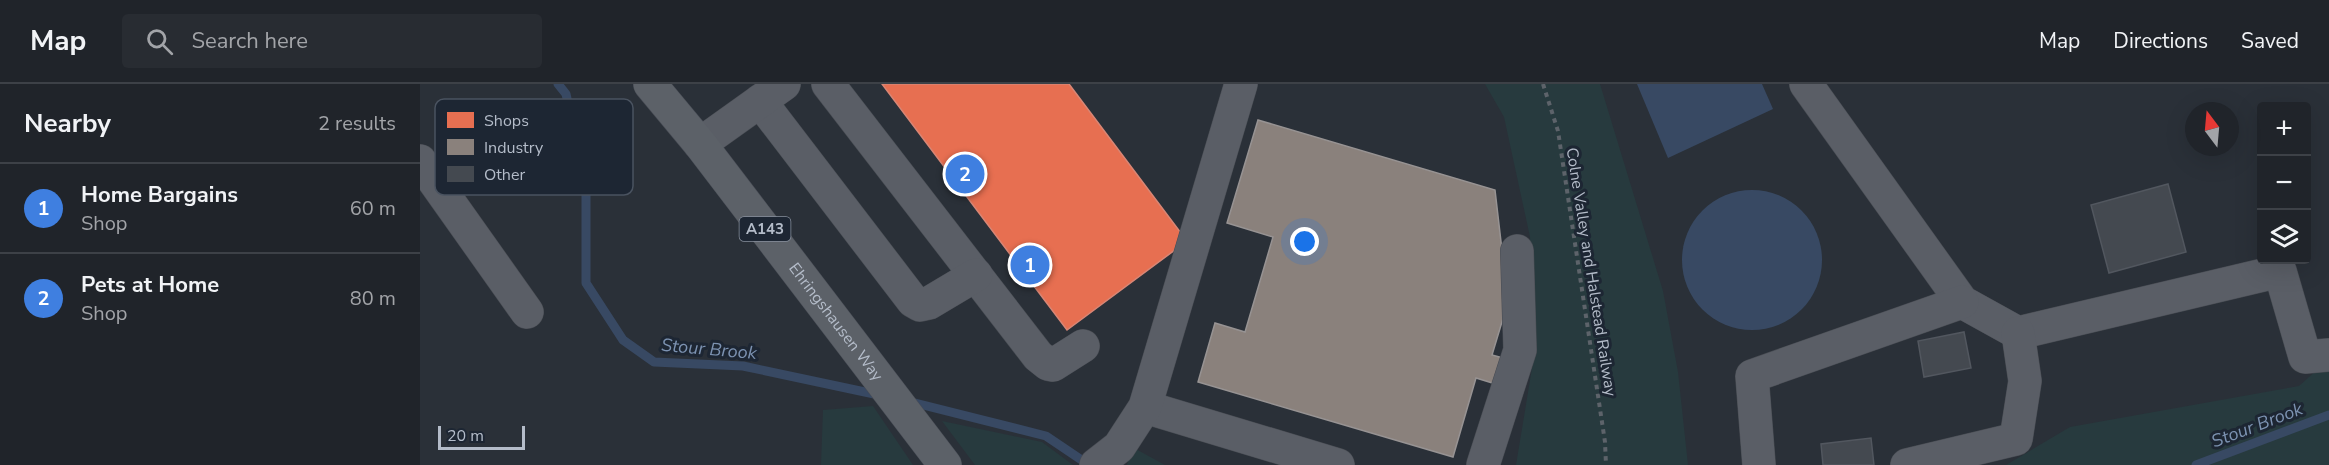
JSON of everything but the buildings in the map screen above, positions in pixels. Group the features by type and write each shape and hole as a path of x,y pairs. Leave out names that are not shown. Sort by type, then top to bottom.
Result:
{"main road":[{"name":"Ehringshausen Way","path":"650,84 700,144 945,465"}],"street":[{"path":"828,84 1038,356 1053,365 1083,346"},
{"path":"1107,456 1145,407 1241,84"},
{"path":"1806,84 1962,302 2018,333 2280,271 2317,356"},
{"path":"700,144 772,93 913,301 920,305 929,303 976,274"},
{"path":"420,161 435,182"},
{"path":"444,195 527,312"},
{"path":"1483,465 1520,350 1517,251"},
{"path":"1759,465 1752,376 1962,302"},
{"path":"1907,465 2016,439 2025,381 2018,333"},
{"path":"1145,407 1338,465"}],"path":[{"name":"Colne Valley and Halstead Railway","path":"1543,84 1558,131 1605,442 1606,465"}],"green space":[{"path":"1485,84 1600,84 1663,291 1678,372 1688,465 1516,465 1533,362 1530,237 1504,117"},
{"path":"2318,369 2329,371 2329,465 2006,465 2070,427 2299,386"},
{"path":"873,406 913,465 821,465 823,410"},
{"path":"942,421 1042,442 1073,465 975,465"},
{"path":"1132,447 1165,465 1127,465"}],"water":[{"path":"1637,84 1762,84 1773,109 1668,158"},
{"path":"1752,190 1779,195 1802,210 1817,233 1822,260 1817,287 1802,310 1779,325 1752,330 1725,325 1702,310 1687,287 1682,260 1687,233 1702,210 1725,195"}],"waterway":[{"name":"Stour Brook","path":"558,84 567,99"},
{"name":"Stour Brook","path":"586,195 586,283 623,340 654,362 743,366 879,395"},
{"name":"Stour Brook","path":"907,401 1046,436 1089,465"},
{"name":"Stour Brook","path":"2196,465 2329,415"}],"place":[{"name":"Pets at Home","path":"965,174"},
{"name":"Home Bargains","path":"1030,265"}]}
